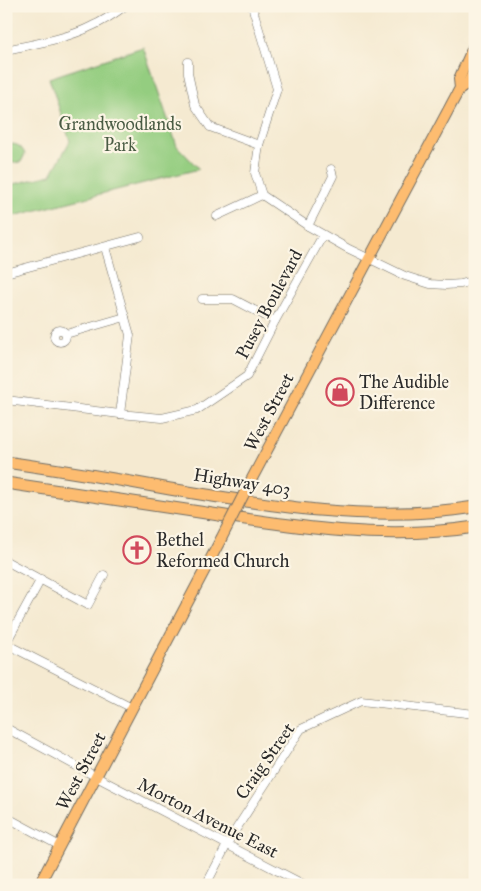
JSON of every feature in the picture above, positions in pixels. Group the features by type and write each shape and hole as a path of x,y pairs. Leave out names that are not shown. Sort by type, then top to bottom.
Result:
{"highway":[{"name":"Highway 403","path":"6,462 292,508 355,513 401,514 475,507"},
{"name":"Highway 403","path":"6,483 256,521 347,532 413,533 475,528"}],"main road":[{"name":"West Street","path":"460,88 459,79 475,43"},
{"name":"West Street","path":"39,885 369,258 460,88 467,84 475,70"}],"street":[{"path":"6,50 68,35 90,27 110,17 125,6"},
{"path":"252,6 277,89 260,145 255,173 262,195 323,235 405,276 430,284 446,285 461,284 475,280"},
{"path":"188,62 188,73 194,105 210,126 260,145"},
{"path":"308,226 333,176 331,169"},
{"path":"217,216 262,195"},
{"name":"Pusey Boulevard","path":"6,400 162,418 197,410 247,376 323,235"},
{"path":"6,274 140,237"},
{"path":"105,247 130,335 120,414"},
{"path":"202,299 233,298 275,321"},
{"path":"66,334 125,317"},
{"path":"6,561 88,605 104,574"},
{"path":"40,579 6,644 132,708"},
{"name":"Craig Street","path":"206,885 226,845 301,730 361,701 475,714"},
{"name":"Morton Avenue East","path":"6,728 305,885"},
{"path":"6,817 60,846"}],"green space":[{"name":"Grandwoodlands Park","path":"143,47 177,146 199,169 6,218 6,186 51,175 70,141 49,78"},
{"path":"9,144 17,145 22,149 25,154 21,162 6,163 6,148"}],"place":[{"name":"The Audible Difference","path":"340,392"},
{"name":"Bethel Reformed Church","path":"137,550"}]}
